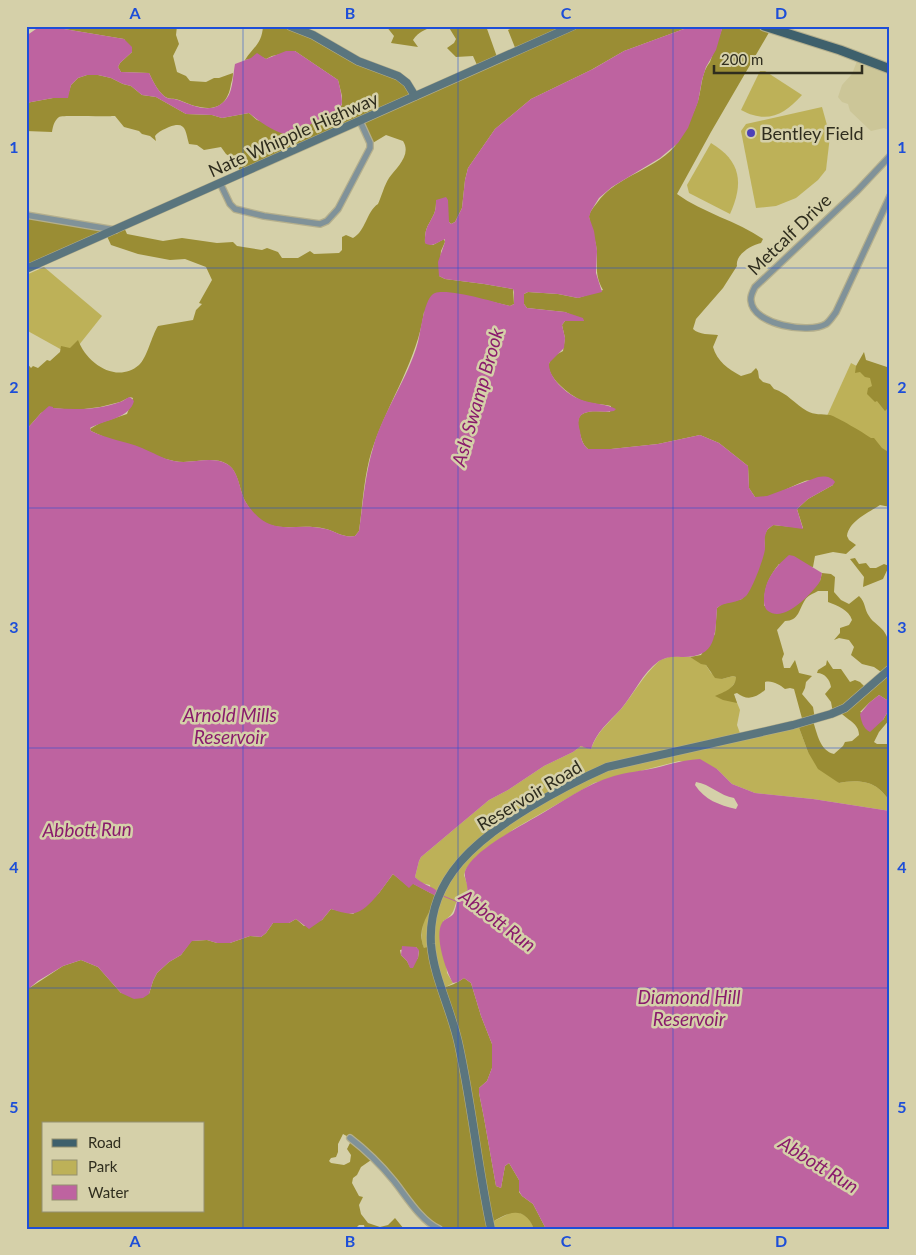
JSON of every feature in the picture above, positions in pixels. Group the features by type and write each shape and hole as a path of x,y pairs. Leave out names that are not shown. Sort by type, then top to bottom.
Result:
{"main road":[{"path":"764,26 840,50 890,69"}],"street":[{"path":"290,26 313,35 358,61 398,76 407,83 415,96"},
{"name":"Nate Whipple Highway","path":"26,269 573,26"},
{"path":"220,182 230,204 235,209 264,216 320,224 338,209 370,148 370,143 360,121"},
{"name":"Metcalf Drive","path":"890,156 857,191 755,286 750,302 758,315 772,322 791,326 817,327 826,324 836,312 848,290 890,196"},
{"path":"26,215 115,230"},
{"name":"Reservoir Road","path":"491,1229 459,1044 433,958 431,932 438,899 441,890 461,860 482,840 511,819 578,779 607,767 793,725 831,714 846,708 890,669"},
{"path":"350,1138 372,1156 394,1180 406,1198 428,1221 439,1229"}],"shaded area":[{"path":"45,26 177,26 176,35 179,44 173,56 177,72 186,76 190,81 206,82 233,73 228,94 224,101 212,108 204,108 168,98 159,91 149,73 121,72 118,67 120,63 132,52 124,39 58,28 44,28"},
{"path":"263,26 294,26 337,50 397,75 413,95 477,65 473,56 456,57 447,48 456,39 448,26 486,26 497,57 516,50 508,30 516,26 561,26 562,29 571,26 692,26 624,51 591,70 531,99 495,129 468,168 462,208 455,222 451,224 449,222 436,200 435,212 426,231 425,243 433,245 444,239 439,276 445,279 513,289 514,304 510,306 476,298 424,312 409,363 374,444 366,476 359,531 355,536 343,535 314,527 281,527 271,525 262,521 253,513 243,497 234,471 227,464 214,460 181,462 170,460 91,431 90,429 100,423 127,414 133,398 130,397 120,402 100,407 76,410 52,408 41,413 26,430 26,362 31,368 33,366 38,368 60,352 61,346 70,348 78,340 88,357 104,369 112,372 130,370 142,362 158,326 193,320 196,310 202,304 199,303 212,280 206,267 185,259 170,260 138,254 111,245 106,234 26,266 26,214 81,221 110,228 123,225 127,234 163,241 182,238 217,243 233,242 237,246 262,250 267,248 278,252 282,258 298,258 310,251 314,254 339,253 342,250 342,237 346,235 353,238 357,235 374,207 378,204 387,181 404,156 405,146 403,141 386,135 371,144 357,121 240,172 235,160 226,154 221,147 204,150 197,145 189,144 184,128 179,125 169,127 160,132 155,136 156,141 139,131 124,127 115,116 62,116 56,120 52,132 26,131 26,103 53,98 67,98 71,85 78,78 87,75 111,78 131,86 142,95 156,97 186,114 212,115 222,118 249,113 257,120 296,132 342,105 338,80 295,51 266,59 262,57 245,60 259,41"},
{"path":"386,26 433,26 415,37 413,40 418,47 391,43 394,36"},
{"path":"723,26 762,26 771,29 677,194 698,207 763,239 761,243 748,248 741,254 738,258 737,266 723,288 696,319 693,329 701,333 718,335 713,347 715,352 724,364 741,376 751,373 756,368 759,378 763,382 770,384 774,389 783,393 807,411 815,414 830,415 838,419 874,438 882,448 890,453 890,507 880,505 865,514 851,526 847,536 856,545 846,554 833,552 815,556 813,567 779,564 767,584 764,606 820,581 822,573 831,574 835,577 834,592 841,600 849,604 859,596 867,613 885,633 891,657 890,706 887,700 879,695 860,712 883,720 890,708 890,719 879,732 874,742 877,744 890,744 890,800 875,786 855,781 839,783 818,769 808,752 798,725 803,722 794,689 785,689 776,683 765,682 765,690 755,697 748,698 737,693 734,694 737,703 723,700 715,696 732,687 736,677 715,678 706,665 690,657 701,655 715,634 717,608 722,604 742,599 765,548 764,536 767,530 773,525 803,528 797,509 808,499 833,485 805,481 774,495 755,497 749,488 748,466 719,443 700,435 658,444 611,449 588,449 580,435 579,418 586,412 610,412 611,406 589,403 578,399 561,386 549,369 551,360 563,351 565,338 562,325 565,321 584,321 565,312 527,308 524,304 524,294 528,292 558,294 578,298 603,290 597,273 597,252 589,218 590,212 605,193 615,185 660,159 678,142 696,106 703,75 710,62","holes":["818,591 828,591 828,602 846,611 852,620 849,625 840,628 840,633 834,640 839,638 849,640 854,647 851,655 862,664 874,667 884,674 867,689 860,682 855,680 850,682 841,669 833,669 827,660 826,665 818,670 817,673 825,676 830,684 831,687 825,694 831,702 833,713 840,712 857,727 859,735 852,741 845,742 834,754 822,745 813,721 815,719 813,707 802,694 806,682 812,676 799,673 795,660 790,668 784,668 782,659 784,654 777,630 785,621 796,617 808,597"]},
{"path":"859,56 890,69 890,131 884,128 871,131 850,111 848,104 842,102 838,97 842,85 852,74"},
{"path":"864,352 866,360 890,368 890,411 887,409 885,411 877,401 875,402 867,394 868,388 872,386 870,378 865,377 860,372 855,373 856,366"},
{"path":"855,558 859,564 866,563 870,568 876,568 884,564 889,566 883,579 863,587 864,577 850,559"},
{"path":"393,874 409,887 412,883 436,896 423,926 422,940 424,948 431,946 442,988 464,978 471,983 492,1044 492,1068 487,1081 479,1088 479,1093 496,1186 501,1188 505,1166 509,1163 519,1180 519,1192 533,1204 546,1229 534,1229 525,1216 515,1213 503,1216 491,1223 491,1229 439,1229 431,1223 374,1158 361,1167 353,1178 352,1183 359,1196 363,1197 359,1205 361,1214 368,1223 380,1227 388,1225 395,1218 404,1229 365,1229 364,1225 359,1225 355,1229 26,1229 26,991 28,989 63,966 81,960 98,967 121,993 149,994 157,973 169,962 181,955 191,941 207,940 217,943 230,943 250,936 261,937 273,923 289,923 296,919 304,926 322,920 331,909 353,914 379,893","holes":["416,947 419,951 418,958 410,967 401,955 400,950","343,1134 352,1139 347,1149 351,1155 350,1162 344,1165 331,1163 329,1161 331,1158 336,1157 338,1144"]}],"green space":[{"path":"760,71 765,71 802,95 789,108 767,117 750,114 741,110"},
{"path":"822,107 830,136 826,170 818,180 796,198 776,206 756,208 741,131 746,124"},
{"path":"711,143 729,157 737,174 737,192 730,214 689,193 687,185"},
{"path":"44,267 102,316 71,355 26,330 26,275"},
{"path":"851,363 885,381 890,405 890,458 827,416"},
{"path":"672,656 690,657 706,665 711,673 722,679 736,677 736,681 731,688 740,710 737,725 741,736 798,725 808,752 839,783 860,781 875,786 890,800 890,811 813,799 755,793 732,784 717,769 679,761 594,783 514,829 477,856 466,869 464,875 468,887 467,891 458,898 452,914 443,921 447,973 453,983 442,989 431,946 424,949 422,942 423,921 432,906 430,885 421,883 415,877 421,857 489,800 581,746 591,749 600,732 622,708 648,673 659,661"},
{"path":"512,1212 526,1216 534,1229 491,1229 490,1223"}],"water":[{"name":"Arnold Mills Reservoir","path":"692,26 723,26 716,50 706,67 698,102 688,128 678,143 660,158 612,187 599,198 591,211 589,217 594,231 597,251 596,273 602,292 578,298 558,294 528,292 524,294 524,304 527,308 565,312 583,318 584,321 565,321 562,325 565,338 564,348 549,363 552,375 556,381 572,396 616,409 608,412 588,412 580,417 581,438 588,449 611,449 658,444 700,435 719,443 748,466 749,488 755,497 767,496 818,477 832,479 835,482 833,485 808,499 797,509 803,529 774,525 768,529 765,537 765,549 751,587 743,599 717,608 716,628 712,643 708,649 702,654 670,657 659,661 648,671 626,703 600,732 591,749 581,746 489,800 421,857 415,877 439,892 436,896 413,884 409,888 393,874 376,896 361,911 349,914 331,909 322,920 309,929 296,919 289,923 273,923 261,937 250,936 230,943 217,943 207,940 192,941 181,955 169,962 157,973 149,994 143,998 134,999 121,993 98,967 81,960 63,966 38,981 26,991 26,430 49,406 53,408 87,409 112,405 130,397 134,401 128,411 90,428 91,431 170,460 187,462 214,460 227,464 237,477 247,504 256,515 274,526 314,527 343,535 355,536 359,531 366,479 377,434 414,356 426,307 431,296 435,293 450,292 510,306 514,304 513,289 445,279 439,276 438,262 445,239 433,245 425,243 426,231 435,212 436,200 446,197 448,200 449,222 451,224 455,222 462,208 468,168 495,129 531,99 593,69 624,51"},
{"path":"58,28 124,39 132,47 132,52 120,63 118,67 121,72 149,73 157,88 166,97 204,108 216,107 227,98 232,86 235,64 251,58 257,53 266,59 286,51 295,51 338,80 341,91 341,106 336,113 288,135 272,129 249,113 222,118 212,115 186,114 156,97 142,95 131,86 98,75 87,75 78,78 71,85 68,98 53,98 26,103 26,36 36,29"},
{"path":"789,555 794,556 822,573 821,579 796,606 789,611 774,614 765,607 764,594 774,570"},
{"path":"879,695 887,700 890,708 883,720 870,732 864,727 860,714"},
{"name":"Diamond Hill Reservoir","path":"700,759 717,769 732,784 755,793 813,799 890,811 890,1229 546,1229 533,1204 522,1196 519,1191 519,1180 509,1163 505,1166 501,1188 496,1186 479,1093 479,1088 487,1081 492,1068 492,1044 471,983 464,978 453,983 444,962 439,936 442,923 453,915 458,899 467,891 466,869 478,854 498,840 574,794 604,779 678,762","holes":["696,782 734,798 738,805 736,809 718,804 703,795 695,785"]},
{"path":"402,946 416,947 419,950 418,958 413,968 410,968 407,961 401,955"}],"waterway":[{"name":"Abbott Run","path":"443,896 458,902"}],"place":[{"name":"Bentley Field","path":"751,133"}],"water label":[{"name":"Ash Swamp Brook","path":"477,397"}]}
